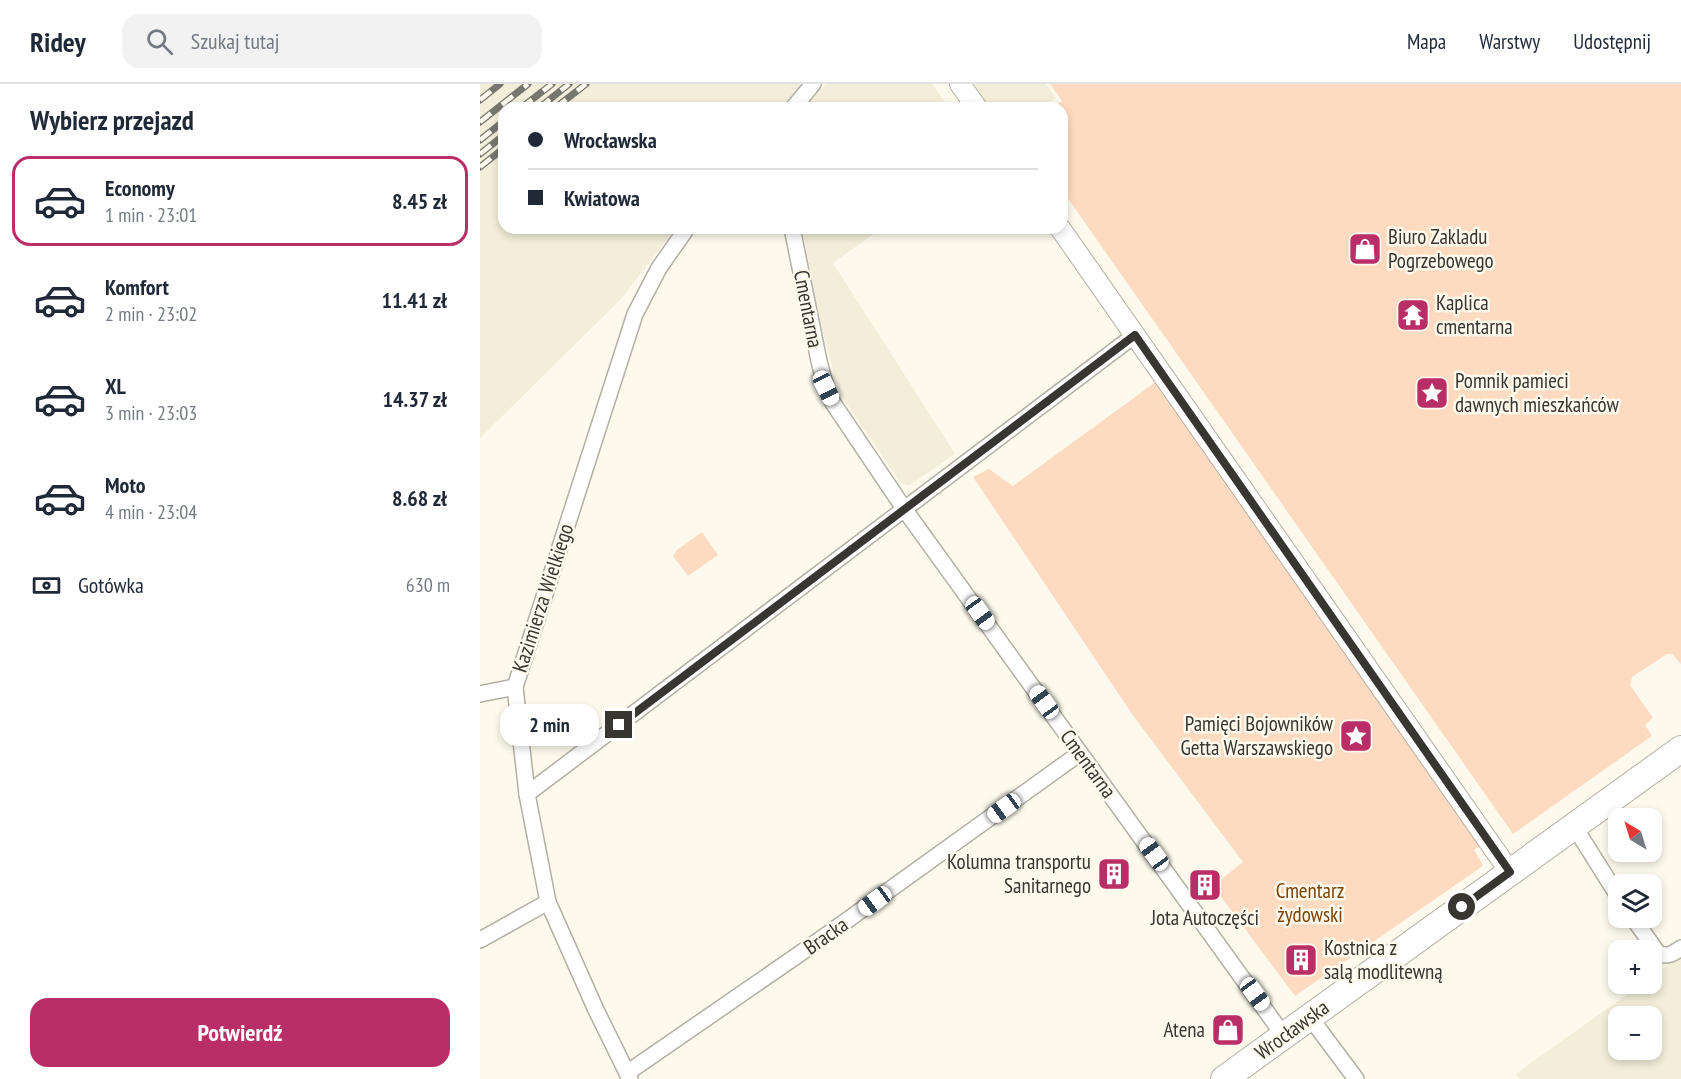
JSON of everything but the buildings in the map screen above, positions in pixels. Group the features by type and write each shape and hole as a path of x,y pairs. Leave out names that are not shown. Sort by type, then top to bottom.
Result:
{"main road":[{"name":"Wrocławska","path":"1224,1079 1681,749"}],"street":[{"path":"798,102 813,84"},
{"path":"960,84 972,102"},
{"name":"Kazimierza Wielkiego","path":"629,1076 596,1010 548,902 527,794 515,687 635,314 659,268 683,234"},
{"name":"Cmentarna","path":"793,234 826,388 833,403 905,510 1284,1036"},
{"path":"1064,234 1510,872"},
{"path":"527,794 1135,335"},
{"path":"480,694 515,687"},
{"name":"Bracka","path":"629,1076 1080,753"},
{"path":"1574,826 1608,880"},
{"path":"480,940 548,902"},
{"path":"1640,928 1658,953 1662,955 1669,955 1681,948"},
{"path":"1309,1016 1356,1079"}],"shaded area":[{"path":"480,84 802,84 786,102 498,102 498,234 671,234 621,299 480,438"},
{"path":"826,84 932,84 945,102 810,102"},
{"path":"974,84 1046,84 1056,98 1050,102 985,102"},
{"path":"803,234 874,234 833,263 955,454 910,485 901,483 846,403 837,384 820,322"},
{"path":"1681,956 1681,1079 1519,1079 1516,1074 1608,1008 1608,1060 1662,1060 1662,1006 1611,1006 1628,994 1662,994 1662,970"}],"green space":[{"path":"1050,84 1681,84 1681,664 1672,654 1667,654 1632,677 1630,685 1653,718 1645,725 1652,736 1513,834 1068,199 1068,102 1062,101"},
{"name":"Cmentarz żydowski","path":"1157,381 1482,844 1474,850 1483,865 1480,868 1295,996 1213,886 1243,862 1132,714 973,477 989,469 1013,486"},
{"path":"702,532 718,555 688,576 673,556 677,550"}],"railway":[{"path":"480,100 500,84"},
{"path":"505,102 528,84"},
{"path":"529,102 552,84"},
{"path":"546,102 569,84"},
{"path":"563,102 586,84"},
{"path":"480,122 498,108"},
{"path":"480,140 498,126"},
{"path":"480,154 498,140"},
{"path":"480,167 498,153"}],"place":[{"name":"Biuro Zakladu Pogrzebowego","path":"1365,249"},
{"name":"Kaplica cmentarna","path":"1413,315"},
{"name":"Pomnik pamieci dawnych mieszkańców","path":"1432,393"},
{"name":"Pamięci Bojowników Getta Warszawskiego","path":"1356,736"},
{"name":"Kolumna transportu Sanitarnego","path":"1114,874"},
{"name":"Jota Autoczęści","path":"1205,885"},
{"name":"Kostnica z salą modlitewną","path":"1301,960"},
{"name":"Atena","path":"1228,1030"}],"route":[{"path":"619,725 1104,356 1135,335 1510,872 1462,907"}]}
